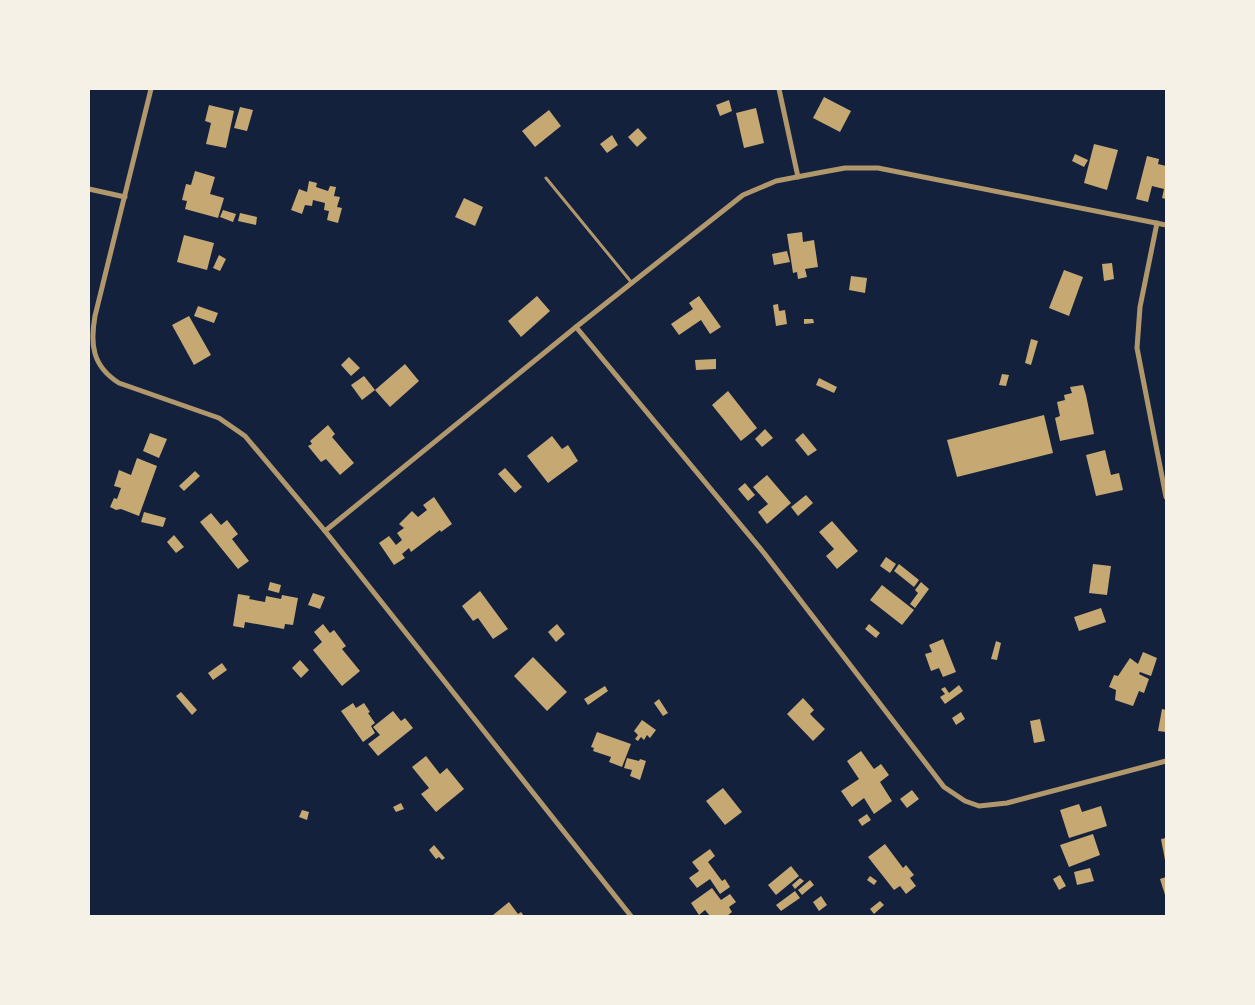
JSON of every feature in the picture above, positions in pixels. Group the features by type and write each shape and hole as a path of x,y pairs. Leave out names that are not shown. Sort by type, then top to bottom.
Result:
{"street":[{"path":"151,89 92,335 95,353 100,365 109,377 126,387 220,418 245,436 325,531 631,916"},
{"path":"779,89 798,177"},
{"path":"325,531 576,327 743,195 776,181 845,168 878,168 1166,225"},
{"path":"89,189 125,197"},
{"path":"1157,223 1140,307 1137,348 1166,497"},
{"path":"576,327 764,553 944,787 965,801 979,806 1006,803 1166,761"}],"lane":[{"path":"546,178 632,283"}],"building":[{"path":"824,97 851,111 840,132 813,118"},
{"path":"729,100 732,111 720,116 716,105"},
{"path":"209,105 234,111 226,148 206,144 211,123 205,121"},
{"path":"240,107 253,110 247,131 234,128"},
{"path":"756,108 764,143 744,148 736,113"},
{"path":"549,110 561,126 535,147 522,131"},
{"path":"638,128 647,138 637,147 628,137"},
{"path":"612,135 618,145 607,153 600,144"},
{"path":"1094,144 1118,150 1107,190 1084,183"},
{"path":"1075,154 1088,160 1084,167 1072,161"},
{"path":"1147,156 1159,159 1158,164 1166,166 1166,199 1162,198 1164,189 1152,186 1148,202 1136,199"},
{"path":"195,171 215,177 210,194 224,198 218,218 185,209 187,201 182,200 186,184 191,185"},
{"path":"309,181 317,183 316,187 328,191 330,186 336,187 334,196 340,197 337,207 342,208 338,223 327,220 329,211 324,210 325,203 313,200 312,206 305,205 302,214 291,210 299,189 307,192"},
{"path":"464,198 483,207 475,226 455,217"},
{"path":"223,210 236,214 233,222 220,217"},
{"path":"240,213 257,217 256,225 238,221"},
{"path":"802,232 803,242 814,240 818,267 805,269 807,277 798,279 797,272 793,273 787,234"},
{"path":"184,235 214,243 207,270 177,262"},
{"path":"787,251 790,262 774,265 772,254"},
{"path":"219,255 226,259 220,271 213,268"},
{"path":"1112,263 1114,279 1104,281 1102,264"},
{"path":"1064,270 1083,277 1069,316 1049,308"},
{"path":"851,276 867,278 865,293 849,290"},
{"path":"537,296 550,311 521,337 508,321"},
{"path":"699,296 721,327 710,334 701,320 679,335 671,324 693,309 689,303"},
{"path":"778,304 779,311 785,310 787,324 776,326 773,305"},
{"path":"198,306 218,313 214,323 194,316"},
{"path":"189,316 211,355 194,365 172,325"},
{"path":"804,319 813,319 814,323 804,324"},
{"path":"1031,339 1038,341 1031,365 1025,363"},
{"path":"349,357 360,368 351,376 341,365"},
{"path":"716,359 716,369 696,370 695,360"},
{"path":"405,364 419,381 390,407 375,390"},
{"path":"1002,374 1009,375 1006,386 999,385"},
{"path":"364,376 375,390 362,400 351,385"},
{"path":"819,378 837,387 834,393 816,385"},
{"path":"1083,385 1094,434 1060,441 1055,418 1060,416 1057,402 1065,400 1064,395 1072,393 1070,387"},
{"path":"728,391 757,428 741,441 712,405"},
{"path":"1044,415 1053,453 957,477 947,440"},
{"path":"328,425 335,434 332,437 354,463 340,475 326,459 321,462 308,446 312,444 310,441"},
{"path":"765,429 773,438 762,447 755,439"},
{"path":"150,433 167,439 159,458 143,451"},
{"path":"803,433 817,450 808,456 795,440"},
{"path":"552,436 562,449 568,445 578,461 548,483 527,456"},
{"path":"1105,450 1111,475 1119,473 1123,490 1096,496 1086,455"},
{"path":"137,458 157,466 139,516 110,507 114,498 117,499 121,488 114,486 119,470 131,475"},
{"path":"505,468 522,487 515,493 498,474"},
{"path":"195,471 200,476 184,491 179,486"},
{"path":"767,475 791,503 767,524 758,512 768,504 753,487"},
{"path":"745,483 755,495 748,501 738,489"},
{"path":"806,495 813,503 798,516 791,507"},
{"path":"434,497 452,524 441,532 440,530 411,552 409,548 402,554 405,558 394,565 379,543 389,536 396,545 402,540 397,533 404,528 399,524 412,511 418,517 427,510 423,505"},
{"path":"144,512 166,518 163,527 141,522"},
{"path":"211,513 221,525 227,520 238,534 232,539 249,561 238,569 200,522"},
{"path":"832,521 858,551 837,569 826,556 834,549 819,532"},
{"path":"174,535 184,547 176,553 167,542"},
{"path":"886,557 896,564 890,573 880,566"},
{"path":"899,564 919,580 914,587 894,571"},
{"path":"1093,564 1111,566 1107,595 1089,593"},
{"path":"270,582 281,585 279,593 268,590"},
{"path":"921,582 929,589 915,608 910,604 918,593 915,590"},
{"path":"882,585 914,610 902,625 870,600"},
{"path":"480,591 508,629 493,639 478,618 473,621 462,606"},
{"path":"313,593 325,597 320,609 308,605"},
{"path":"238,594 250,596 249,599 265,602 266,596 281,599 282,595 298,598 293,625 285,624 284,629 245,622 244,628 233,626"},
{"path":"1101,608 1106,622 1079,631 1074,617"},
{"path":"323,624 330,633 334,630 346,646 342,649 360,671 342,686 313,650 322,642 314,632"},
{"path":"557,624 565,634 556,642 548,632"},
{"path":"869,624 880,633 876,638 865,629"},
{"path":"943,639 956,672 943,677 939,668 931,671 925,654 932,652 929,645"},
{"path":"996,641 1001,643 997,660 991,659"},
{"path":"1143,652 1157,658 1151,676 1140,672 1139,674 1149,679 1144,693 1139,691 1133,706 1115,700 1116,690 1109,687 1114,675 1118,676 1130,658 1138,664"},
{"path":"533,657 567,692 547,711 514,676"},
{"path":"300,660 309,670 301,678 292,668"},
{"path":"222,663 227,670 213,680 208,673"},
{"path":"959,685 963,691 945,704 940,697 945,694 941,689 945,687 949,693"},
{"path":"605,686 608,691 588,705 584,699"},
{"path":"181,692 197,710 192,715 176,696"},
{"path":"803,698 814,710 810,714 825,729 813,741 787,714"},
{"path":"659,699 668,713 663,716 654,703"},
{"path":"353,703 356,708 364,703 375,723 371,726 375,733 363,742 341,711"},
{"path":"1162,709 1166,710 1166,732 1158,731"},
{"path":"393,711 401,721 405,718 413,728 378,756 368,744 380,735 373,727"},
{"path":"961,712 965,719 956,725 952,718"},
{"path":"1040,719 1045,741 1034,743 1030,721"},
{"path":"642,720 656,730 650,738 647,735 644,740 641,737 638,741 635,739 638,735 634,731"},
{"path":"597,732 631,744 622,767 609,762 611,757 593,751 594,748 591,747"},
{"path":"861,751 874,769 881,764 889,775 880,782 892,801 874,814 864,798 852,807 841,791 859,779 847,761"},
{"path":"426,756 440,774 447,768 464,789 436,812 421,794 429,788 412,767"},
{"path":"627,758 646,761 640,780 630,776 632,770 624,768"},
{"path":"723,788 742,812 725,825 706,801"},
{"path":"912,790 919,799 907,808 900,799"},
{"path":"401,803 404,809 396,812 393,807"},
{"path":"1079,804 1082,812 1101,806 1107,826 1069,838 1060,810"},
{"path":"302,810 309,812 307,820 299,817"},
{"path":"867,814 871,820 862,826 858,820"},
{"path":"1093,834 1100,855 1069,867 1060,845"},
{"path":"1166,838 1166,860 1165,860 1161,839"},
{"path":"885,844 903,868 906,865 914,875 910,878 916,886 906,894 900,886 894,890 868,857"},
{"path":"434,845 445,858 442,860 439,857 436,859 429,850"},
{"path":"710,849 715,856 708,862 722,881 725,879 730,887 720,894 710,879 697,888 689,878 699,871 692,862"},
{"path":"791,866 799,876 776,895 768,885"},
{"path":"1090,868 1094,881 1077,885 1074,872"},
{"path":"1060,875 1066,886 1059,890 1053,879"},
{"path":"870,876 877,881 874,885 867,880"},
{"path":"1166,877 1166,898 1160,879"},
{"path":"800,878 804,881 795,889 792,885"},
{"path":"810,880 814,885 802,895 798,890"},
{"path":"712,888 721,900 730,894 736,902 729,907 732,912 727,916 710,916 705,910 699,915 691,903"},
{"path":"795,891 800,898 781,911 776,905"},
{"path":"821,896 827,905 819,911 813,902"},
{"path":"880,901 884,905 874,914 870,909"},
{"path":"509,902 518,914 521,912 524,916 493,915"}]}
